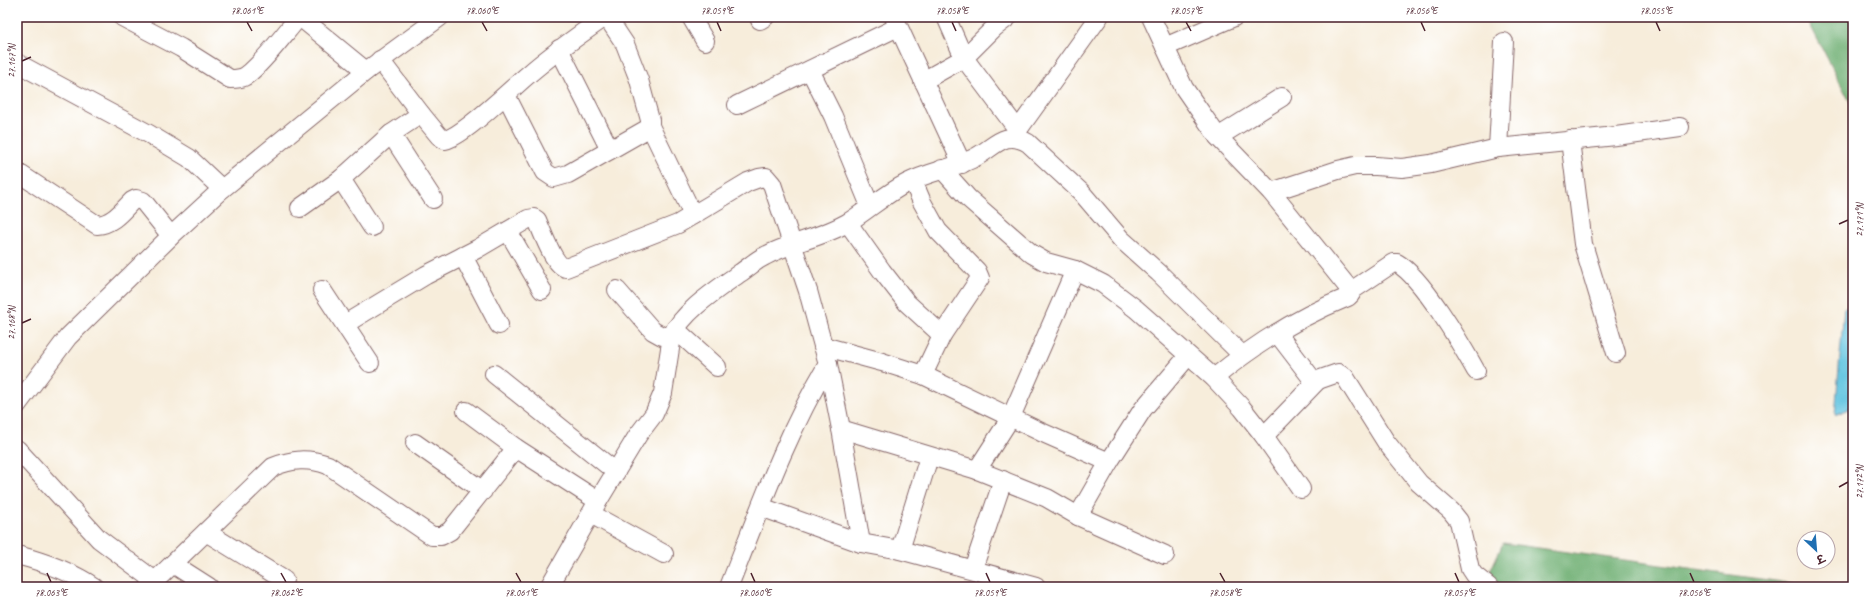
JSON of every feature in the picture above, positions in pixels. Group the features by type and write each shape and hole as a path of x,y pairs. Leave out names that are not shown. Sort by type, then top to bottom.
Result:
{"street":[{"path":"122,17 181,48 230,79 238,79 247,76 299,17 373,65 421,114 439,136 445,140 455,135 506,95 559,50 606,17 624,44 639,80 650,120 650,126 693,215"},
{"path":"17,405 68,337 171,236 222,190 373,65 440,17"},
{"path":"691,17 705,41"},
{"path":"946,17 964,58 1019,137 1028,143 1081,192 1121,239 1159,273 1242,355"},
{"path":"923,81 964,58 990,32 1008,17"},
{"path":"555,585 595,507 638,436 654,414 663,392 674,333 704,299 765,256 833,231 848,223 870,206 908,182 974,159 1004,139 1016,133 1099,17"},
{"path":"1151,17 1184,88 1218,137 1271,192 1351,291"},
{"path":"1165,47 1234,17"},
{"path":"737,105 810,70 896,22 962,164"},
{"path":"1498,148 1504,42"},
{"path":"559,50 610,150"},
{"path":"17,63 149,134 189,158 222,190"},
{"path":"810,70 833,116 870,206"},
{"path":"506,95 545,172 550,177 560,178 644,132 650,126"},
{"path":"1218,137 1282,97"},
{"path":"300,208 341,179 391,134 421,114"},
{"path":"1271,192 1338,170 1355,166 1402,168 1431,164 1498,148 1616,136 1680,127"},
{"path":"391,134 433,199"},
{"path":"1570,140 1583,244 1616,353"},
{"path":"942,170 968,198 1032,254 1046,262 1075,270 1109,288 1136,309 1214,378 1242,408 1264,436 1300,489"},
{"path":"17,172 97,226 105,225 112,221 132,200 136,199 143,201 171,236"},
{"path":"345,324 426,275 463,256 528,218 534,218 537,220 556,260 562,267 566,268 678,224 748,182 766,177 772,184 808,291 828,364 861,543"},
{"path":"341,179 372,227"},
{"path":"913,181 922,202 938,231 977,271 980,278 942,335 923,375"},
{"path":"848,223 907,303 942,335"},
{"path":"508,230 542,290"},
{"path":"463,256 499,325"},
{"path":"1214,378 1242,355 1277,333 1313,312 1348,298 1351,291 1393,263 1402,265 1426,293 1444,318 1476,371"},
{"path":"977,470 1011,417 1075,270"},
{"path":"322,290 370,363"},
{"path":"617,290 653,331 662,336 674,333"},
{"path":"674,333 717,367"},
{"path":"1277,333 1310,377 1318,380"},
{"path":"823,346 923,375 1109,462"},
{"path":"1078,516 1109,462 1143,409 1188,356"},
{"path":"729,587 779,460 811,392 828,364"},
{"path":"1264,436 1318,380 1338,373 1345,377 1386,442 1419,483 1451,511 1458,520 1470,569 1474,575 1489,587"},
{"path":"494,374 616,472"},
{"path":"466,411 595,507 664,554"},
{"path":"841,429 929,457 977,470 1003,480 1047,498 1078,516 1165,555"},
{"path":"415,443 483,491"},
{"path":"17,449 99,539 152,584 273,467 287,461 315,460 328,465 432,536 441,536 450,531 516,448"},
{"path":"900,550 929,457"},
{"path":"973,569 1003,480"},
{"path":"761,506 861,543 900,550 1036,587"},
{"path":"206,532 284,580"},
{"path":"17,555 38,560 82,579 94,587"},
{"path":"173,564 209,587"}],"green space":[{"path":"1806,17 1853,17 1853,108"},
{"path":"1503,543 1818,587 1483,587"}],"water":[{"path":"1853,306 1853,407 1835,415 1844,308"}]}
